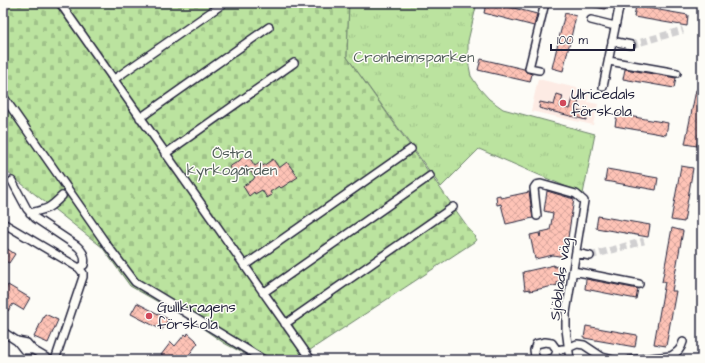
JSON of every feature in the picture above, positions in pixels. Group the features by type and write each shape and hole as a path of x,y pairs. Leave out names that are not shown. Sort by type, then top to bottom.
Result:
{"street":[{"path":"60,3 311,360"},
{"path":"113,80 224,3"},
{"path":"538,70 529,68 545,3"},
{"path":"603,87 620,3"},
{"path":"591,20 616,26"},
{"path":"140,118 269,28"},
{"path":"612,41 631,45"},
{"path":"609,60 677,73"},
{"path":"165,154 294,63"},
{"path":"3,96 103,239 135,282 264,360"},
{"path":"244,266 411,149"},
{"path":"263,293 430,176"},
{"path":"12,181 26,209 34,218 82,250 86,260 84,265 79,268"},
{"name":"Sjöblads väg","path":"537,216 534,188 536,185 541,184 576,194 584,201 566,313 566,328 570,360"},
{"path":"30,213 44,210 52,206 62,196"},
{"path":"285,324 453,207"},
{"path":"3,223 79,268 83,273 83,277 55,360"},
{"path":"576,253 590,256"},
{"path":"573,271 639,284"},
{"path":"3,332 18,341 27,343 33,350 50,360"},
{"path":"539,360 535,357 534,350 536,344 545,342 552,343 557,350"},
{"path":"630,360 672,356 678,353 683,342"},
{"path":"557,350 568,348 577,344 584,345 602,357 613,360"},
{"path":"548,360 555,357 557,350"}],"shaded area":[{"name":"Ulricedals förskola","path":"538,79 590,91 588,102 598,104 593,125 531,111"}],"green space":[{"name":"Östra kyrkogården","path":"3,3 349,3 347,57 477,240 295,360 256,360 224,343 192,321 130,286 102,247 3,169"},
{"name":"Cronheimsparken","path":"349,3 477,3 468,41 468,61 471,76 489,99 503,109 595,134 583,194 479,149 441,187 347,57"}],"building":[{"path":"486,3 494,3 537,14 534,26 484,13"},
{"path":"586,3 607,3 605,9 586,5"},
{"path":"636,6 688,15 687,26 634,17"},
{"path":"565,13 576,16 563,71 552,68"},
{"path":"481,59 524,69 526,72 532,74 530,82 478,70"},
{"path":"625,69 676,78 674,88 623,79"},
{"path":"700,74 702,74 702,117 697,146 685,144"},
{"path":"557,94 563,96 560,107 570,109 573,98 579,100 576,111 587,113 586,120 539,108 540,102 554,105"},
{"path":"617,114 668,123 666,135 615,126"},
{"path":"247,154 255,166 261,162 263,166 273,159 279,168 287,162 298,177 281,188 279,186 270,192 272,195 267,198 262,190 255,194 254,192 249,196 243,186 255,177 246,166 244,173 241,175 240,173 236,176 229,167"},
{"path":"681,166 693,168 684,222 671,220"},
{"path":"607,169 658,178 656,190 605,181"},
{"path":"547,191 574,199 565,257 553,255 535,259 530,235 539,233 540,237 541,232 550,230 553,213 544,211"},
{"path":"529,192 533,218 506,224 501,204 497,205 496,196 500,195 501,198"},
{"path":"598,216 650,225 648,237 596,228"},
{"path":"672,228 683,231 672,291 676,291 666,346 654,344 665,282 662,282"},
{"path":"3,246 15,254 9,263 3,260"},
{"path":"554,265 554,267 559,266 562,281 557,282 558,285 530,291 530,289 525,290 523,272"},
{"path":"586,279 638,289 636,299 585,289"},
{"path":"8,285 30,298 23,310 13,304 8,311 3,308 3,290"},
{"name":"Gullkragens förskola","path":"137,303 168,319 162,330 131,314"},
{"path":"45,314 58,320 48,343 34,337"},
{"path":"586,326 637,335 635,347 584,338"},
{"path":"188,333 198,343 188,356 194,360 161,360 164,357 161,355 171,342 175,346 185,334 187,336"}],"tunnel":[{"path":"631,45 683,30"},
{"path":"590,256 644,241"}],"place":[{"name":"Ulricedals förskola","path":"563,103"},
{"name":"Gullkragens förskola","path":"149,316"}]}
